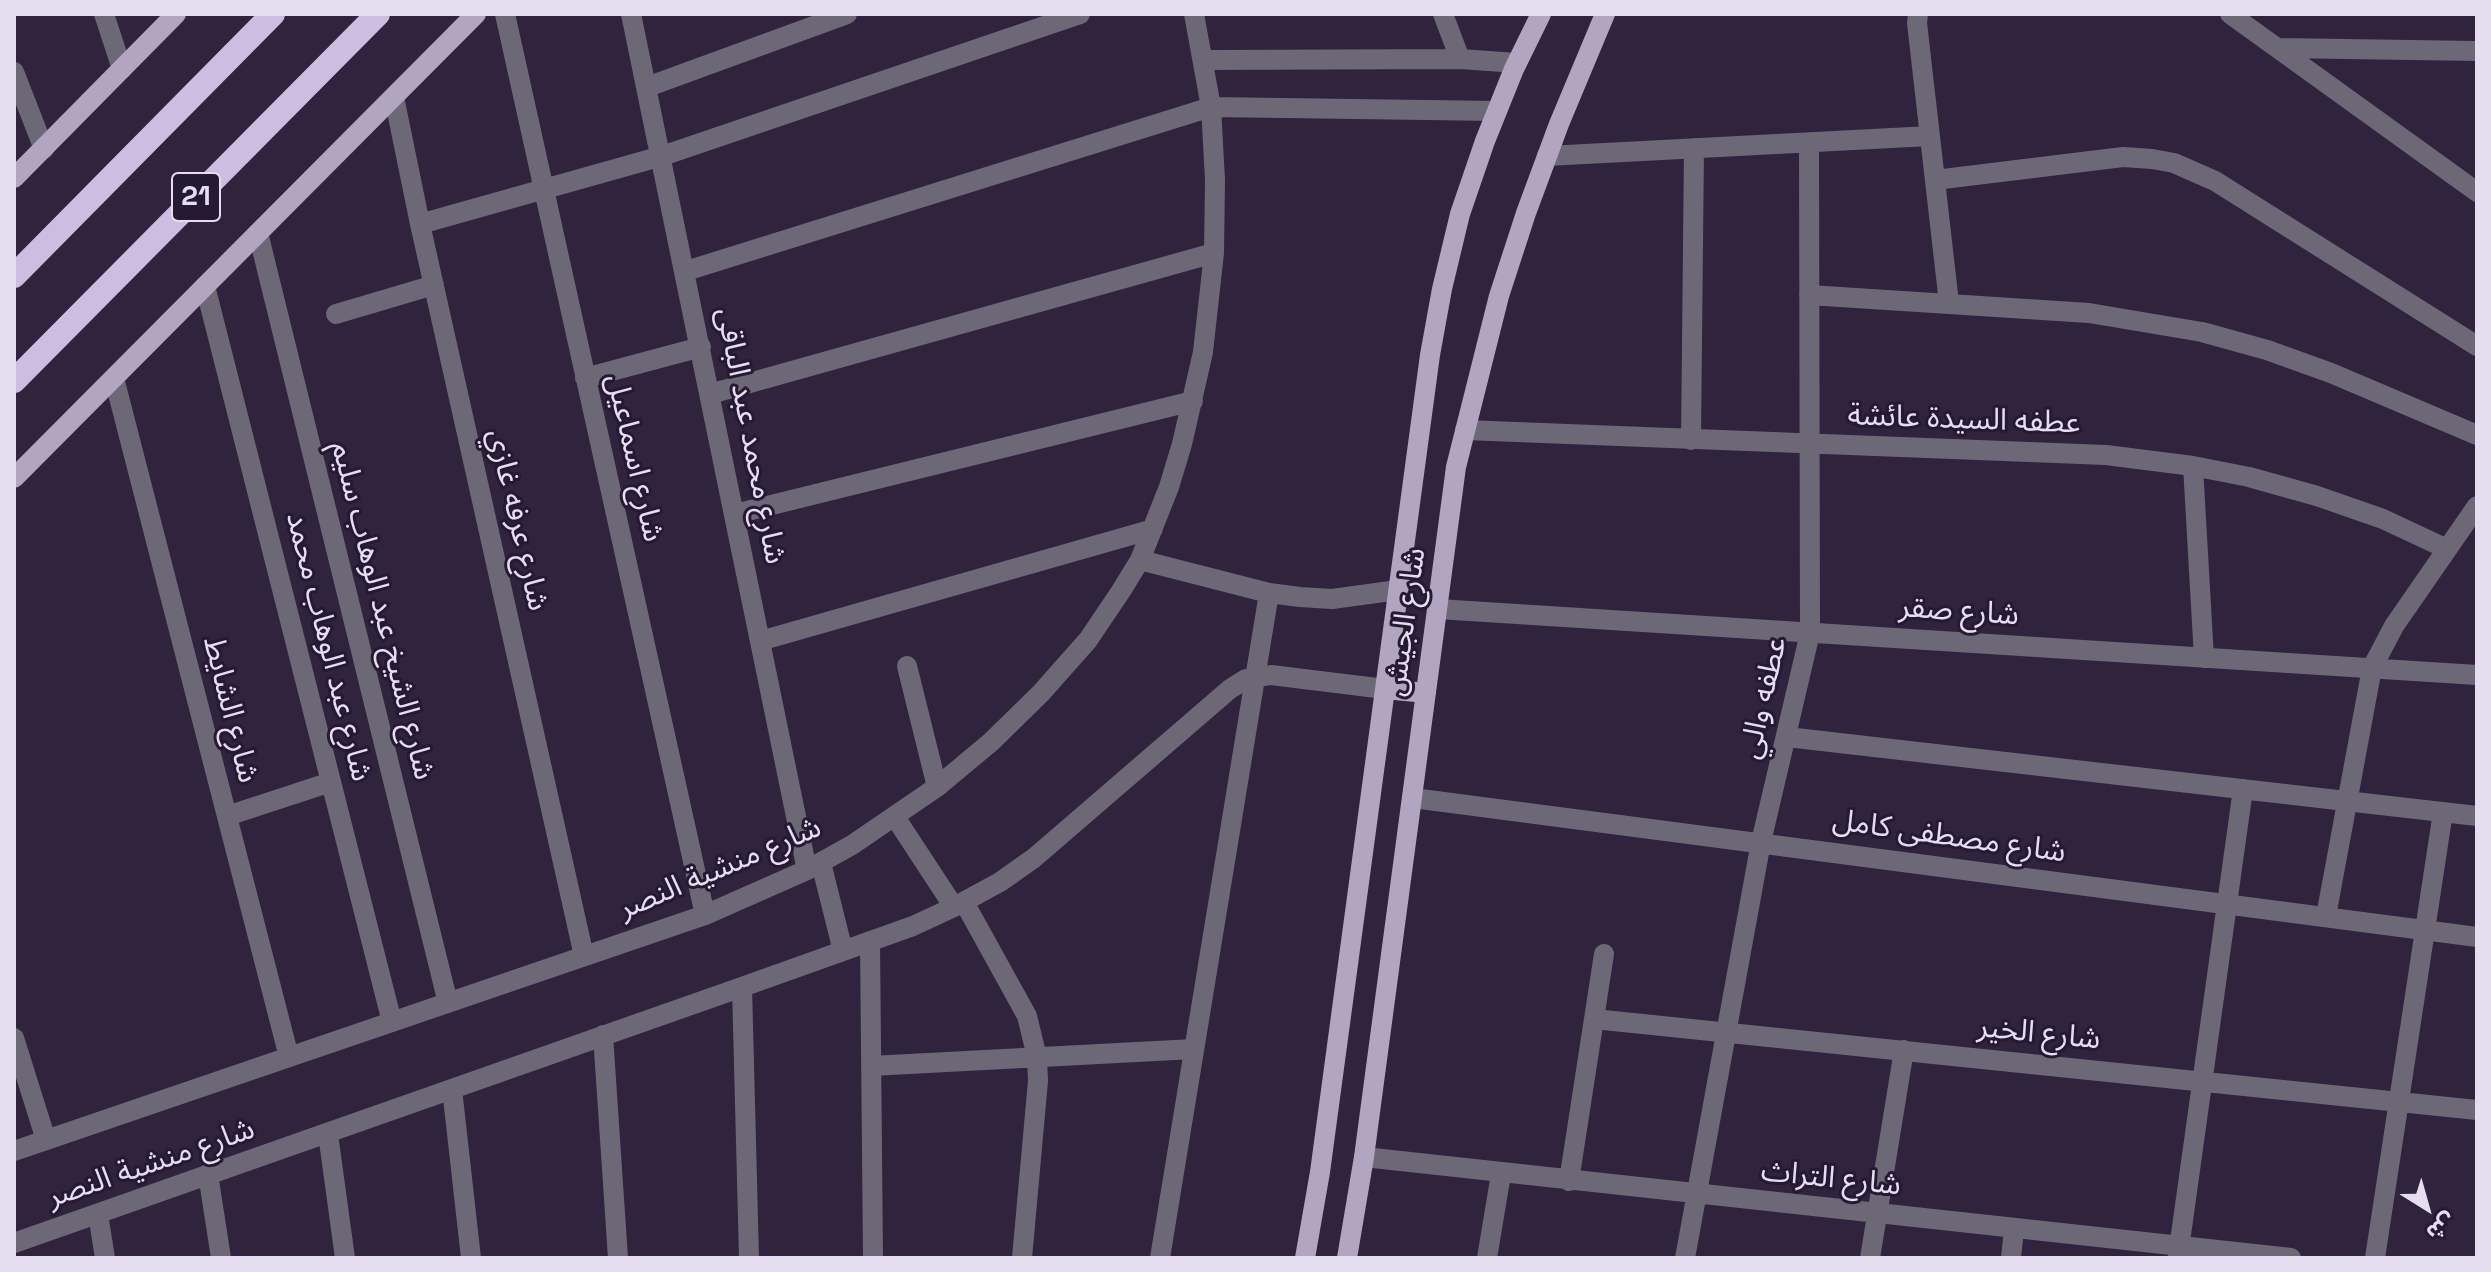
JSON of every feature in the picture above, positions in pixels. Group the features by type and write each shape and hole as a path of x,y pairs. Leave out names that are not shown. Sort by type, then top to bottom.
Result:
{"highway":[{"name":"21","path":"14,276 273,14"},
{"name":"21","path":"14,381 378,14"}],"main road":[{"path":"14,178 176,14"},
{"path":"14,478 476,14"},
{"name":"شارع الجيش","path":"1305,1258 1320,1172 1430,355 1442,289 1460,214 1497,111 1541,14"},
{"name":"شارع الجيش","path":"1347,1258 1364,1157 1456,467 1499,296 1547,156 1605,14"},
{"path":"1385,689 1426,693"}],"street":[{"path":"104,14 122,69"},
{"name":"شارع اسماعيل","path":"505,14 705,915"},
{"name":"شارع محمد عبد الباقى","path":"631,14 760,641 814,866 843,951"},
{"path":"647,87 847,14"},
{"path":"420,224 662,156 1080,14"},
{"name":"شارع منشية النصر","path":"14,1151 705,915 814,866 895,817 991,742 1041,693 1088,640 1140,560 1169,487 1193,401 1210,302 1215,180 1211,107 1194,14"},
{"path":"1443,14 1460,59"},
{"path":"1918,14 1949,303"},
{"path":"2230,14 2477,192"},
{"path":"2280,48 2477,51"},
{"path":"1204,60 1460,59 1517,63"},
{"path":"14,72 44,149"},
{"name":"شارع عرفه غازي","path":"394,97 584,956"},
{"path":"686,271 1211,107 1497,111"},
{"path":"1547,156 1930,136"},
{"name":"عطفه والي","path":"1685,1258 1761,842 1810,633 1809,143"},
{"path":"1691,440 1694,148"},
{"path":"1935,180 2123,157 2174,163 2215,181 2477,346"},
{"name":"شارع الشيخ عبد الوهاب سليم","path":"258,233 448,1003"},
{"path":"710,394 1214,253"},
{"path":"336,314 434,285"},
{"name":"شارع عبد الوهاب محمد","path":"205,286 392,1022"},
{"path":"1809,295 2089,313 2202,332 2267,350 2331,373 2477,435"},
{"path":"585,378 701,347"},
{"name":"شارع الشايط","path":"114,378 289,1057"},
{"path":"735,514 1193,401"},
{"name":"عطفه السيدة عائشة","path":"1465,430 2106,455 2249,477 2383,519 2447,549"},
{"path":"2193,466 2204,658"},
{"path":"2326,916 2372,668 2394,626 2477,506"},
{"path":"760,641 1153,529"},
{"path":"1140,560 1269,593 1332,599 1398,590"},
{"path":"1160,1258 1269,593"},
{"name":"شارع صقر","path":"1438,609 2477,675"},
{"path":"907,666 937,787"},
{"path":"1255,676 1271,675 1385,689"},
{"name":"شارع منشية النصر","path":"14,1243 913,926 959,905 1034,858 1230,689 1255,676"},
{"path":"1787,737 2477,816"},
{"path":"227,816 331,782"},
{"path":"2179,1252 2243,789"},
{"name":"شارع مصطفى كامل","path":"1413,798 2477,937"},
{"path":"2375,1258 2443,812"},
{"path":"895,817 959,905 1027,1016 1037,1057 1038,1081 1022,1258"},
{"path":"870,941 873,1258"},
{"path":"1569,1181 1604,954"},
{"path":"742,987 749,1258"},
{"name":"شارع الخير","path":"1594,1019 2477,1110"},
{"path":"603,1035 618,1258"},
{"path":"14,1038 46,1140"},
{"path":"871,1066 1194,1049"},
{"path":"1870,1258 1904,1050"},
{"path":"452,1089 471,1258"},
{"path":"328,1134 345,1258"},
{"name":"شارع التراث","path":"1364,1157 2014,1229 2179,1252 2291,1258"},
{"path":"208,1174 221,1258"},
{"path":"1487,1258 1501,1174"},
{"path":"98,1214 105,1258"},
{"path":"2011,1258 2014,1229"}]}
